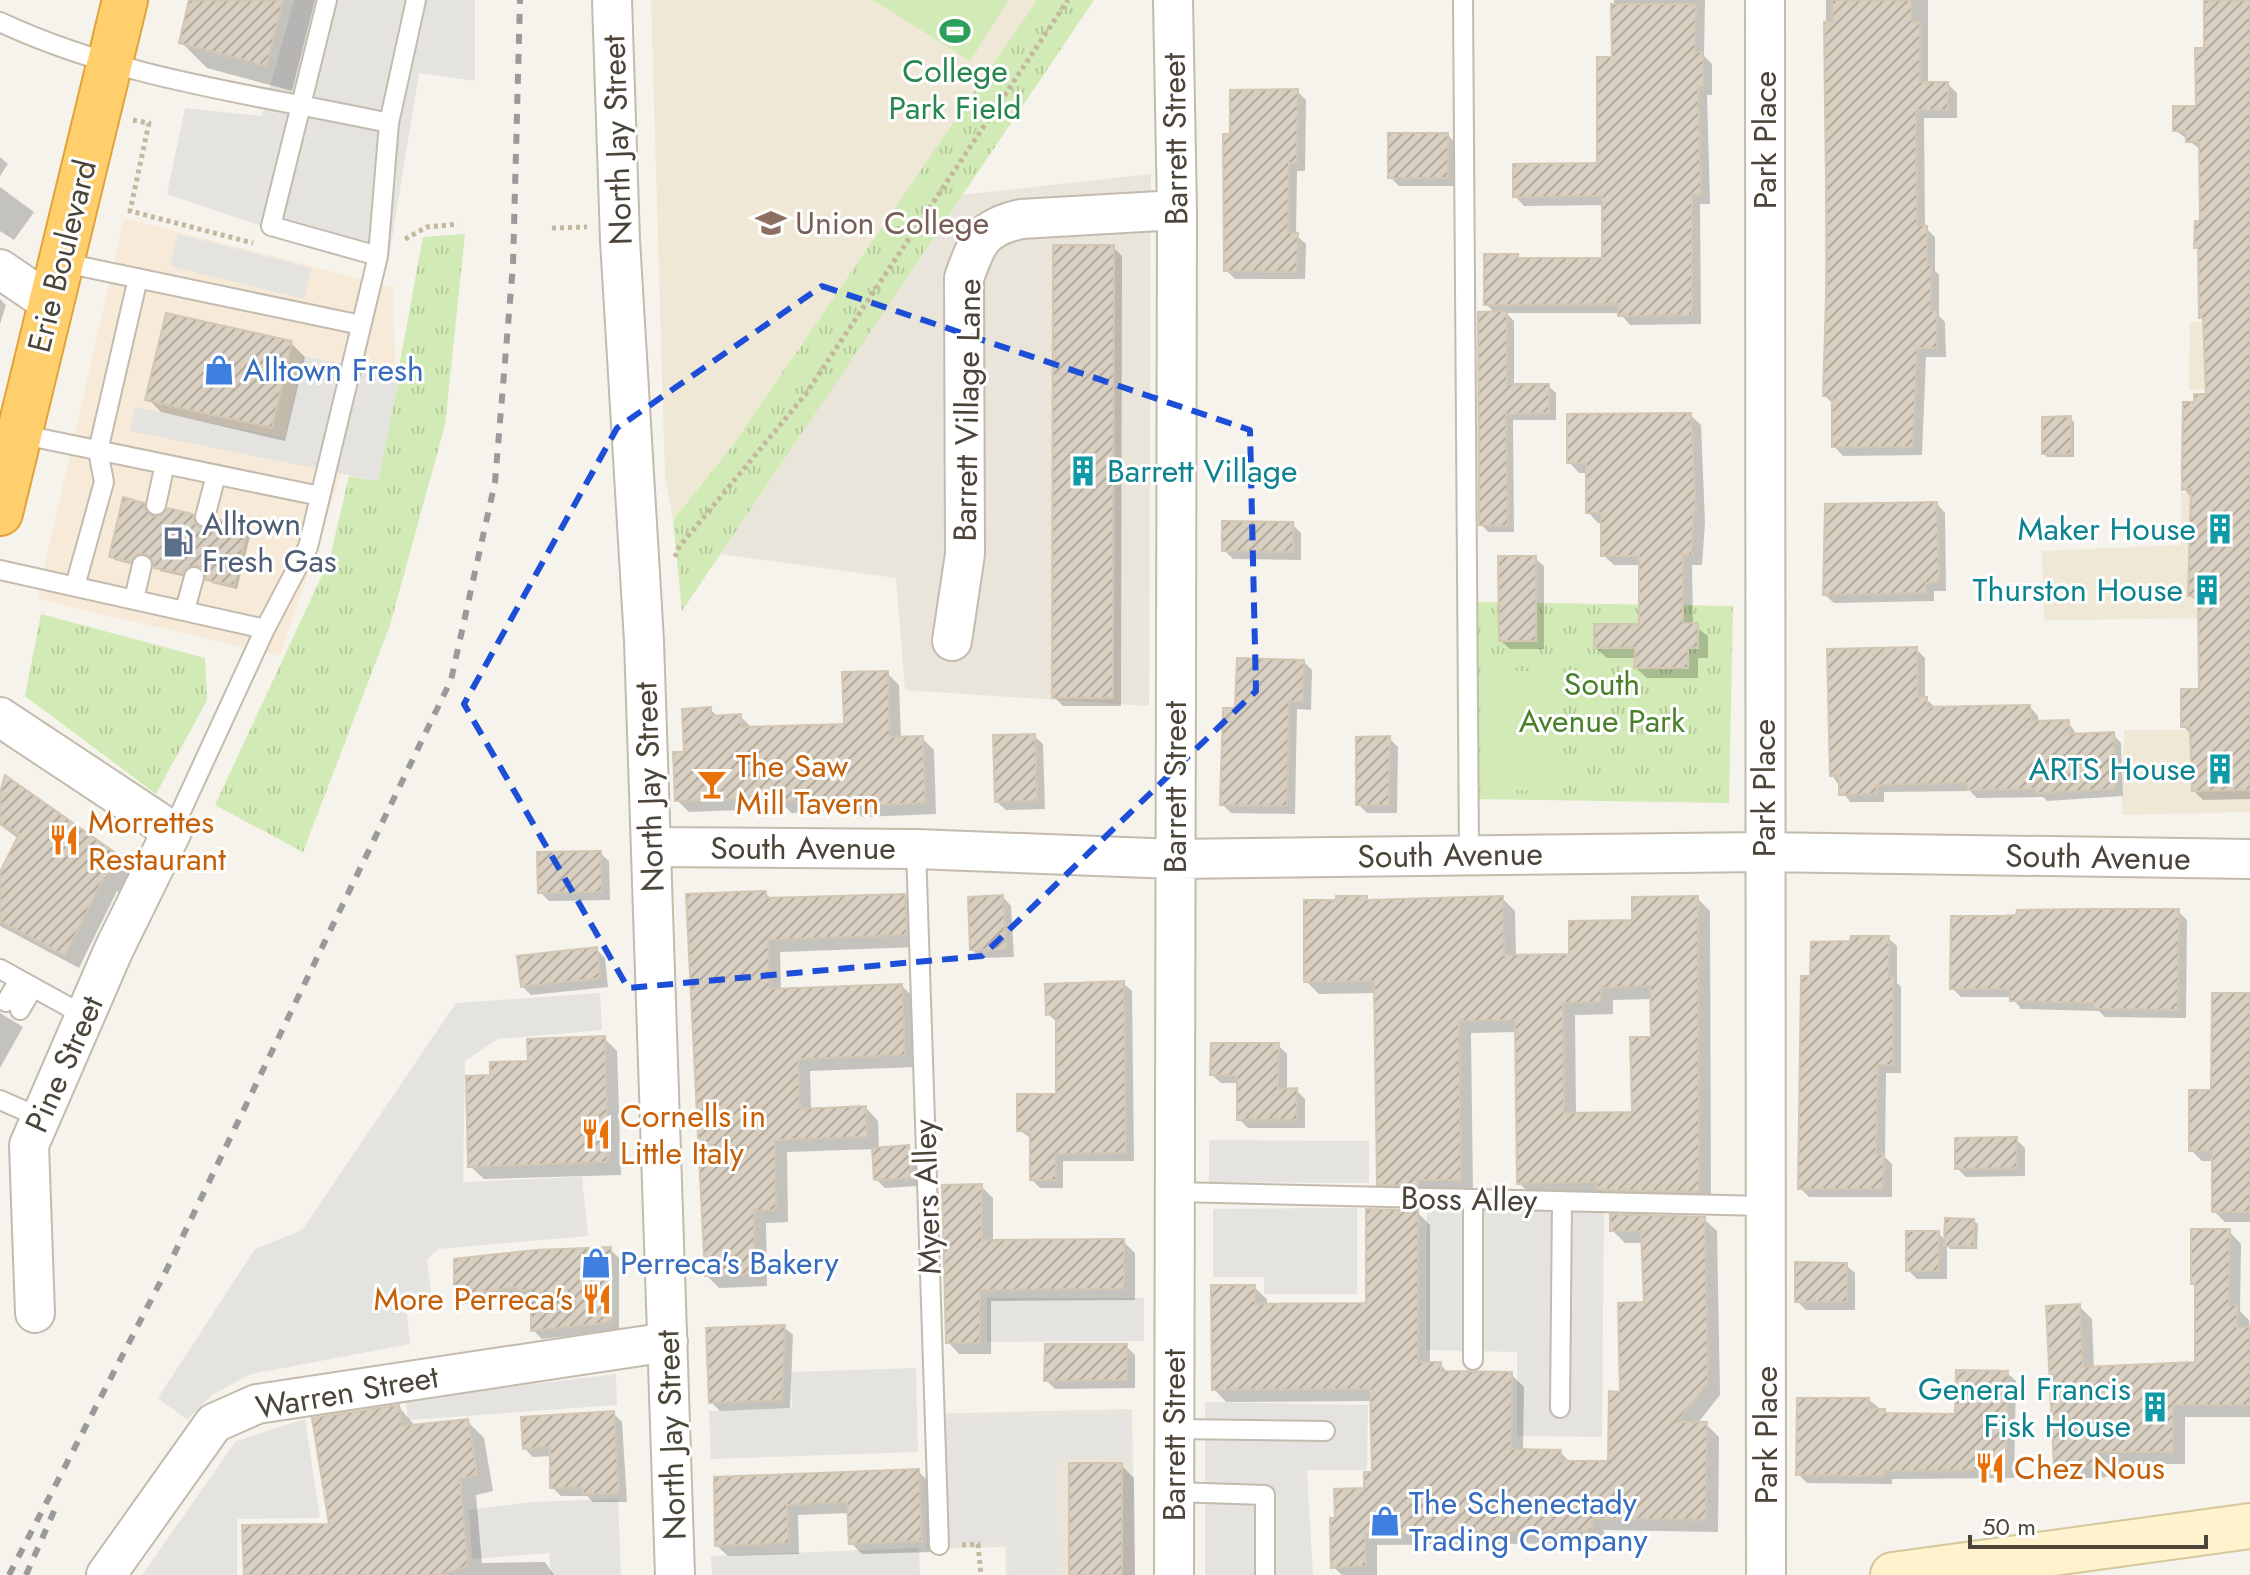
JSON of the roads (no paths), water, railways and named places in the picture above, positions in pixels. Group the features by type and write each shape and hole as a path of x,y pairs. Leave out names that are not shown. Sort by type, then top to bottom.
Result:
{"highway":[{"name":"Erie Boulevard","path":"0,513 125,0"}],"main road":[{"path":"1893,1575 2250,1526"}],"street":[{"name":"North Jay Street","path":"612,0 620,240 644,641 675,1575"},
{"name":"Barrett Street","path":"1173,0 1177,210 1174,1575"},
{"name":"Park Place","path":"1765,0 1763,852 1766,1575"},
{"name":"Barrett Village Lane","path":"952,641 965,554 964,278 974,251 983,235 997,224 1021,219 1177,210"},
{"path":"0,269 50,303"},
{"path":"0,717 172,831"},
{"name":"Pine Street","path":"35,1313 23,1139 172,831"},
{"name":"South Avenue","path":"651,847 916,849 1175,859 1763,852 2250,859"},
{"name":"Warren Street","path":"106,1575 214,1423 257,1404 668,1342"}],"lane":[{"path":"327,0 271,226 378,256"},
{"path":"172,831 265,629 308,547 378,256 389,123 416,0"},
{"path":"1463,0 1469,855"},
{"path":"0,22 40,41 108,64 389,123"},
{"path":"60,262 361,325"},
{"path":"75,586 104,482 98,451 138,278"},
{"path":"19,434 320,496"},
{"path":"156,505 165,464"},
{"path":"205,517 216,475"},
{"path":"134,599 142,565"},
{"path":"0,570 265,629"},
{"path":"185,610 194,577"},
{"name":"Myers Alley","path":"916,849 939,1545"},
{"path":"0,969 85,1016"},
{"path":"13,1006 26,984"},
{"path":"0,1100 23,1139"},
{"name":"Boss Alley","path":"1174,1192 1764,1206"},
{"path":"1473,1199 1473,1360"},
{"path":"1560,1408 1562,1201"},
{"path":"1174,1429 1325,1431"},
{"path":"1174,1492 1265,1495 1265,1575"}],"railway":[{"path":"9,1575 166,1271 451,680 495,482 513,265 520,0"},
{"path":"26,1575 55,1509"}],"place":[{"name":"College Park Field","path":"955,31"},
{"name":"Union College","path":"771,223"},
{"name":"Alltown Fresh","path":"219,370"},
{"name":"Barrett Village","path":"1083,471"},
{"name":"Maker House","path":"2220,529"},
{"name":"Alltown Fresh Gas","path":"178,542"},
{"name":"Thurston House","path":"2207,590"},
{"name":"ARTS House","path":"2220,769"},
{"name":"The Saw Mill Tavern","path":"712,784"},
{"name":"Morrettes Restaurant","path":"64,840"},
{"name":"Cornells in Little Italy","path":"596,1134"},
{"name":"Perreca's Bakery","path":"596,1263"},
{"name":"More Perreca's","path":"597,1299"},
{"name":"General Francis Fisk House","path":"2155,1407"},
{"name":"Chez Nous","path":"1990,1468"},
{"name":"The Schenectady Trading Company","path":"1385,1521"}],"park label":[{"name":"South Avenue Park","path":"1602,702"}]}
